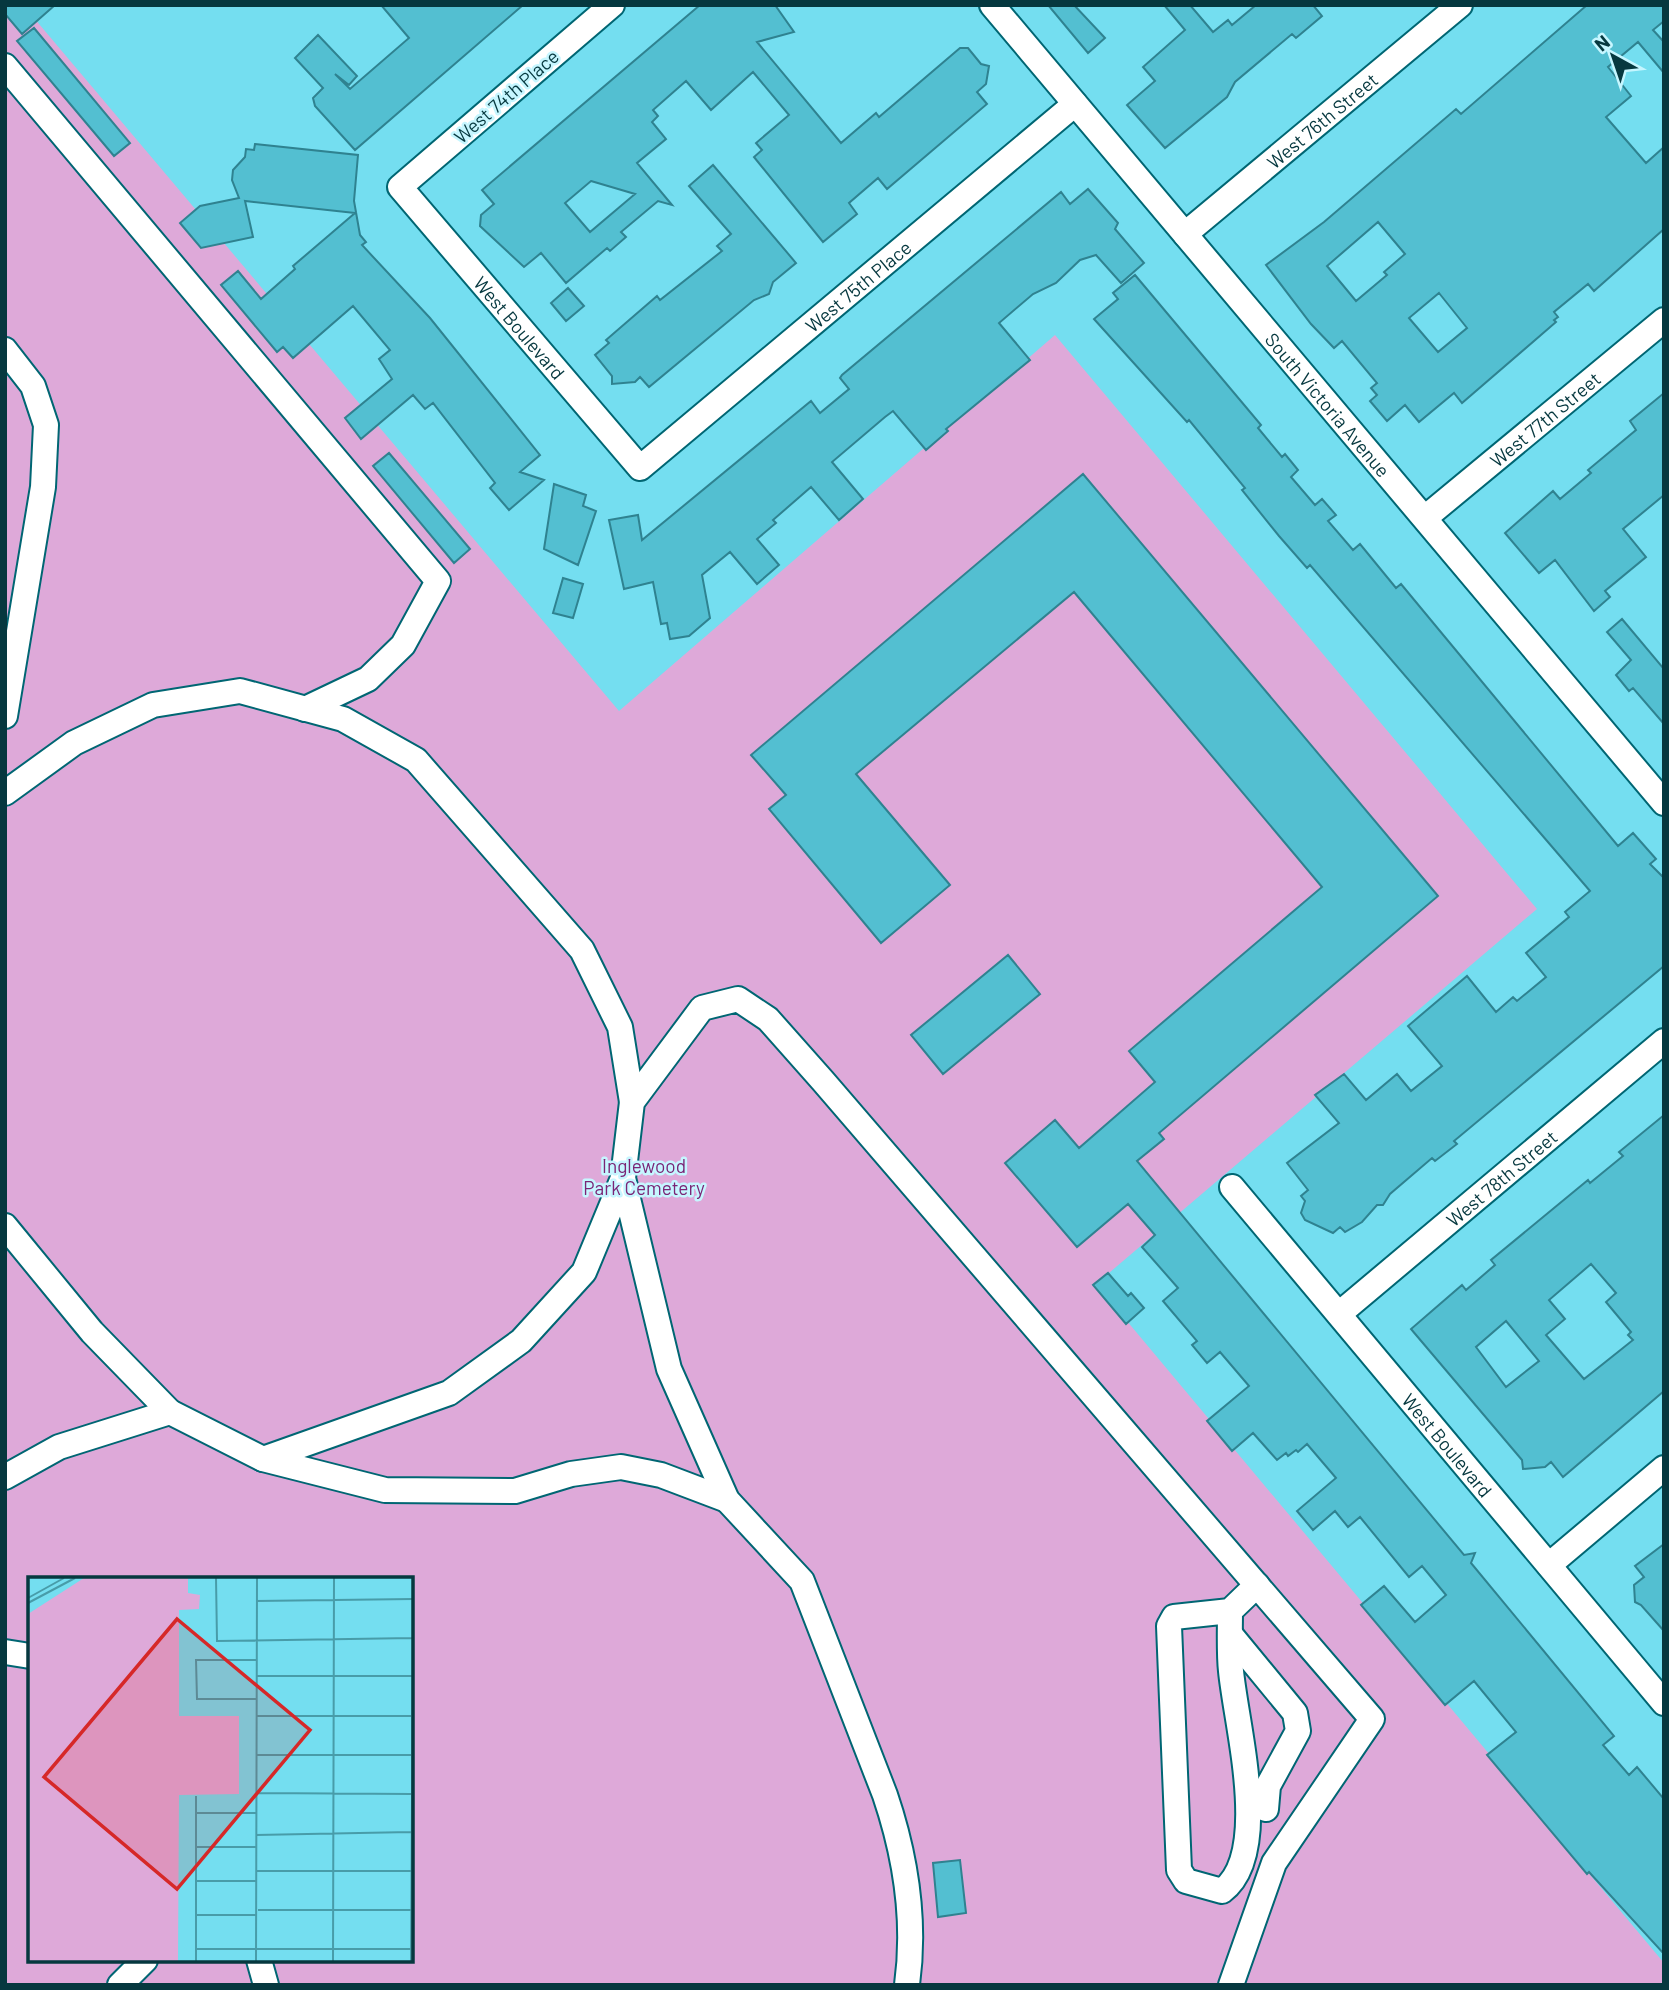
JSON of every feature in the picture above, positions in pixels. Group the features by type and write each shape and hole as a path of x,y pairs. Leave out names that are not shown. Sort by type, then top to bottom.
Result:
{"street":[{"name":"West 74th Place","path":"400,187 612,5"},
{"name":"South Victoria Avenue","path":"992,5 1663,800"},
{"name":"West 76th Street","path":"1185,234 1460,5"},
{"path":"5,66 438,581 403,646 368,679 305,709"},
{"name":"West 75th Place","path":"640,468 1075,104"},
{"name":"West Boulevard","path":"400,187 640,468"},
{"name":"West 77th Street","path":"1426,517 1664,320"},
{"path":"5,350 33,386 46,425 43,487 5,716"},
{"path":"5,793 74,743 153,705 240,691 343,719 416,761 582,950 620,1027 632,1102 623,1178 584,1272 521,1341 449,1393 263,1460"},
{"path":"632,1102 702,1008 737,999 768,1019 1372,1719 1274,1863 1231,1985"},
{"name":"West 78th Street","path":"1339,1314 1664,1041"},
{"path":"623,1178 669,1368 727,1500 802,1581 897,1829 910,1899 907,1985"},
{"name":"West Boulevard","path":"1232,1187 1664,1703"},
{"path":"5,1226 92,1332 170,1412 263,1460 385,1490 515,1491 571,1474 621,1466 661,1475 727,1500"},
{"path":"5,1477 59,1447 170,1412"},
{"path":"1549,1565 1664,1468"},
{"path":"1257,1585 1230,1623 1230,1668 1257,1807"},
{"path":"1174,1618 1230,1623 1295,1713 1298,1731 1257,1807 1233,1883 1222,1891 1186,1881 1179,1870 1169,1626 1174,1618"},
{"path":"5,1652 28,1656"},
{"path":"1257,1807 1300,1824"},
{"path":"120,1985 143,1962"},
{"path":"260,1962 266,1985"}],"green space":[{"name":"Inglewood Park Cemetery","path":"5,5 23,5 619,711 1055,335 1537,909 1096,1284 1664,1963 1664,1985 5,1985"}],"building":[{"path":"5,5 55,5 22,34 5,14"},
{"path":"381,5 523,5 355,150 315,106 313,98 323,88 295,58 318,35 357,76 349,85 335,74 350,89 409,38"},
{"path":"700,5 775,5 794,32 757,42 841,143 876,113 879,117 960,48 968,48 981,64 989,66 986,84 977,92 987,104 887,189 878,178 849,203 857,214 823,242 754,157 762,150 756,143 789,115 753,72 711,110 686,81 653,110 658,116 652,122 666,139 637,163 672,205 658,201 621,232 626,237 610,251 607,248 566,283 541,253 524,267 480,226 481,215 494,204 482,190","holes":["591,181 635,194 590,232 565,203"]},
{"path":"1048,5 1074,5 1105,38 1088,53"},
{"path":"1164,5 1190,5 1213,32 1228,20 1232,25 1256,5 1313,5 1322,16 1296,38 1292,34 1235,82 1227,97 1165,148 1127,105 1155,81 1143,67 1185,30"},
{"path":"1587,5 1664,5 1664,21 1653,30 1664,42 1664,73 1638,42 1608,67 1631,96 1606,117 1646,163 1664,147 1664,229 1594,291 1588,284 1554,312 1558,317 1554,320 1556,322 1462,403 1454,393 1419,422 1405,405 1387,421 1370,401 1377,395 1371,388 1377,383 1342,341 1334,348 1311,324 1266,265 1324,222 1456,109 1461,114","holes":["1378,222 1405,254 1384,272 1387,275 1356,301 1327,266","1439,293 1467,328 1438,352 1409,318"]},
{"path":"34,28 130,143 114,156 17,41"},
{"path":"255,144 358,155 354,201 360,235 366,242 362,245 430,318 540,455 520,472 544,480 509,510 490,488 495,483 433,403 425,409 413,395 361,439 345,418 392,379 379,359 390,350 353,306 293,358 283,347 277,352 221,285 238,271 261,299 295,269 293,266 355,213 245,201 253,237 201,248 180,223 200,206 239,198 232,180 233,170 245,157 246,149 254,150"},
{"path":"713,165 796,263 773,282 769,294 754,300 649,387 640,377 635,382 612,384 612,376 595,355 609,343 606,340 657,296 660,300 722,251 717,246 731,234 689,186"},
{"path":"1088,189 1118,223 1115,229 1144,263 1121,283 1096,255 1080,260 1056,283 1033,294 999,323 1030,360 946,429 948,431 926,450 893,411 885,417 832,462 863,499 839,520 811,487 773,520 776,523 757,539 779,565 757,584 730,552 702,575 710,618 689,636 670,639 667,623 661,624 653,582 624,589 609,520 638,515 642,540 811,401 820,413 849,389 840,378 842,375 1061,192 1070,204"},
{"path":"1135,275 1261,425 1258,428 1282,457 1285,454 1298,470 1291,477 1315,505 1322,499 1336,515 1328,521 1353,550 1360,544 1396,588 1401,584 1618,846 1633,833 1656,859 1650,864 1664,878 1664,966 1454,1141 1457,1144 1435,1161 1432,1158 1390,1194 1383,1205 1377,1205 1362,1222 1345,1232 1340,1227 1333,1233 1305,1220 1301,1213 1305,1201 1301,1196 1308,1190 1287,1163 1339,1123 1315,1095 1344,1074 1366,1100 1397,1074 1411,1091 1442,1066 1408,1026 1467,976 1496,1012 1513,997 1517,1001 1546,977 1526,953 1569,917 1565,912 1590,891 1310,565 1307,568 1279,536 1242,490 1245,488 1189,420 1187,422 1094,319 1118,299 1113,293"},
{"path":"568,288 584,306 566,321 551,303"},
{"path":"1664,393 1664,495 1623,529 1646,557 1605,591 1610,597 1594,611 1555,560 1539,573 1505,533 1553,491 1560,499 1591,473 1588,470 1636,430 1630,421"},
{"path":"389,453 470,549 454,563 373,466"},
{"path":"1083,474 1438,896 1159,1133 1164,1139 1137,1161 1464,1555 1475,1553 1471,1563 1614,1736 1603,1745 1629,1775 1637,1767 1664,1799 1664,1954 1589,1872 1587,1874 1487,1755 1516,1732 1474,1681 1445,1705 1361,1605 1384,1586 1415,1622 1446,1595 1422,1566 1409,1577 1360,1517 1348,1527 1335,1511 1313,1530 1297,1511 1336,1478 1307,1444 1298,1452 1296,1450 1288,1456 1286,1453 1277,1460 1253,1433 1232,1451 1207,1421 1249,1386 1220,1352 1207,1363 1192,1345 1197,1341 1163,1301 1178,1288 1142,1247 1155,1235 1128,1204 1077,1247 1005,1163 1055,1120 1079,1148 1155,1082 1129,1051 1322,887 1074,592 856,774 950,885 881,943 769,809 786,795 751,755"},
{"path":"554,484 586,495 583,506 596,511 578,565 544,549"},
{"path":"563,578 583,584 573,618 553,613"},
{"path":"1622,619 1664,669 1664,724 1633,688 1629,691 1616,675 1631,660 1607,632"},
{"path":"1008,955 1040,994 943,1074 911,1035"},
{"path":"1664,1115 1664,1391 1563,1477 1551,1462 1545,1467 1523,1469 1522,1460 1411,1329 1462,1285 1466,1290 1495,1265 1491,1260 1588,1180 1590,1183 1623,1156 1619,1152","holes":["1591,1264 1616,1293 1606,1302 1631,1332 1628,1335 1633,1340 1584,1379 1546,1335 1565,1319 1549,1300","1506,1321 1539,1361 1506,1387 1476,1347"]},
{"path":"1108,1273 1128,1296 1131,1293 1144,1308 1126,1324 1093,1285"},
{"path":"1664,1544 1664,1631 1641,1605 1635,1602 1634,1585 1644,1577 1635,1566"},
{"path":"960,1860 966,1913 938,1917 933,1863"}]}
